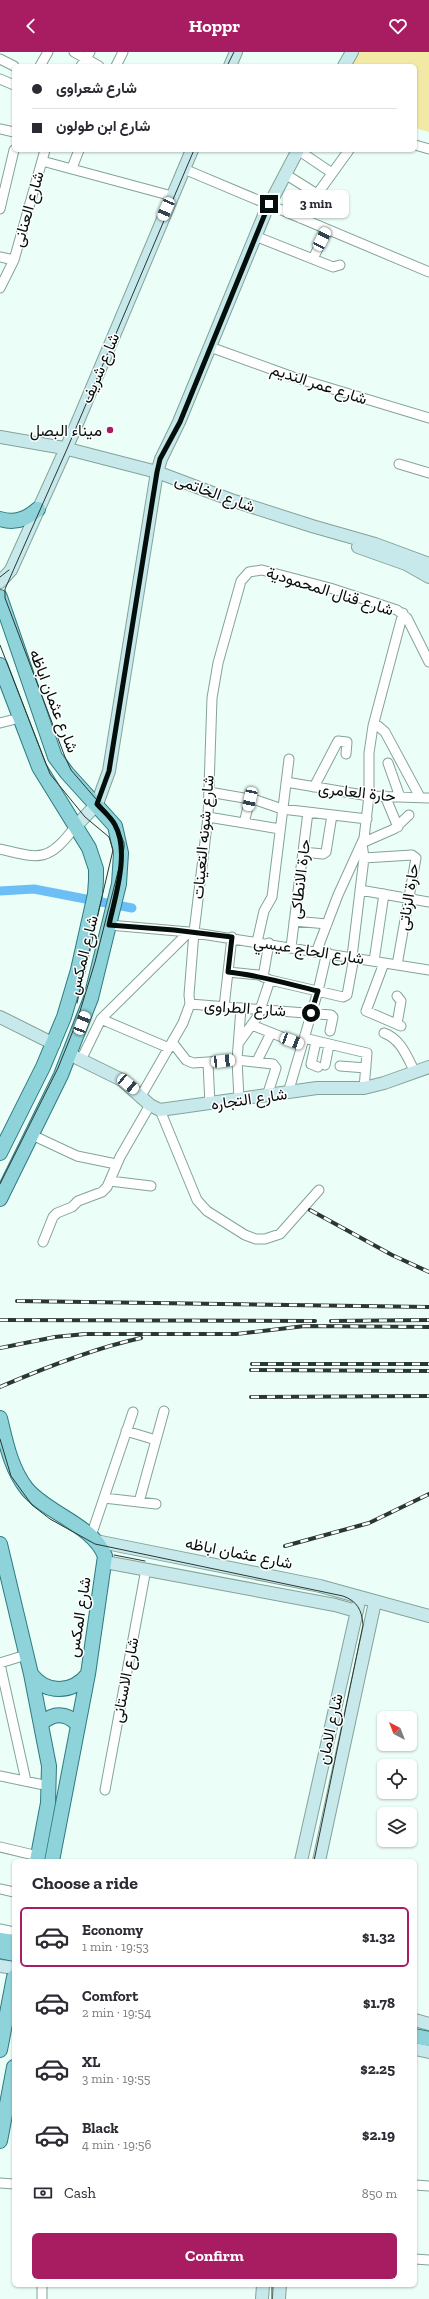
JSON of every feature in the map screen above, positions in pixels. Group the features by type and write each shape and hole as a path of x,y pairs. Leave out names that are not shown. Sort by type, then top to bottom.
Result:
{"main road":[{"path":"0,519 20,521 38,509"},
{"name":"شارع عثمان اباظه","path":"0,597 56,757 66,772 97,804"},
{"path":"0,665 44,778 75,826"},
{"name":"شارع المكس","path":"0,1199 32,1135 75,1057 82,1023 91,998 109,925 119,884 121,853 115,826 97,804"},
{"name":"شارع المكس","path":"1,1148 54,1044 78,970 95,894 96,869 89,848 75,826"},
{"path":"0,1418 15,1469 28,1490 45,1505 94,1538"},
{"name":"شارع المكس","path":"52,1859 68,1783 77,1724 88,1674 105,1562 103,1552 94,1538"},
{"path":"0,1546 42,1723 49,1766 49,1786 37,1858"},
{"path":"31,1674 45,1686 63,1690 80,1683 88,1674"},
{"path":"42,1723 47,1719 58,1715 69,1717 77,1724"},
{"path":"0,1940 12,1942"},
{"path":"0,1951 12,1954"},
{"path":"0,2050 5,2001 12,1982"},
{"path":"417,2027 429,2030"},
{"path":"417,2036 429,2039"},
{"path":"0,2141 12,2078"}],"street":[{"path":"41,64 48,52"},
{"path":"74,52 95,64"},
{"path":"117,64 123,52"},
{"path":"231,64 236,52"},
{"path":"345,64 352,52"},
{"path":"0,59 12,65"},
{"path":"0,79 12,84"},
{"path":"0,129 12,132"},
{"path":"417,146 429,149"},
{"path":"0,209 14,152"},
{"name":"شارع العنانى","path":"0,288 14,260 44,152"},
{"path":"72,168 79,152"},
{"name":"شارع شريف","path":"0,582 11,570 66,449 191,152"},
{"path":"0,849 42,856 50,854 59,847 75,826 97,804 109,771 157,472 255,236 269,204 297,152"},
{"path":"301,152 332,173"},
{"path":"300,218 348,152"},
{"path":"42,161 172,196"},
{"path":"184,169 429,272"},
{"path":"285,174 317,194"},
{"path":"313,259 327,229"},
{"path":"255,236 333,267 340,265"},
{"path":"0,257 14,260"},
{"name":"شارع عمر النديم","path":"210,347 292,377 429,418"},
{"name":"شارع الخاتمى","path":"0,438 66,449 157,472 234,502 375,544 429,564"},
{"path":"399,464 429,472"},
{"name":"شارع الخاتمى","path":"312,526 318,532 406,564 429,576"},
{"name":"شارع قنال المحمودية","path":"250,572 262,570 300,579 403,613 429,662"},
{"name":"شارع شونه التعينات","path":"141,1096 170,1045 190,1004 189,995 192,932 208,816 210,721 215,681 238,588 244,576 250,572"},
{"path":"316,950 327,924 334,895 362,843 367,819 369,796 369,753 373,726 403,613"},
{"path":"0,723 20,718"},
{"path":"373,726 378,726 385,732 425,798"},
{"path":"314,787 338,741 347,742 346,754"},
{"path":"258,942 264,910 272,897 288,759"},
{"path":"388,763 400,797"},
{"name":"حارة العامرى","path":"286,782 369,796 425,798"},
{"path":"209,792 250,799 282,809 367,819"},
{"path":"385,796 398,827"},
{"path":"244,823 250,799"},
{"name":"حارة الانطاكى","path":"291,947 308,812"},
{"path":"303,852 323,854 326,852 332,814"},
{"path":"362,843 398,827 409,815"},
{"path":"208,816 280,829"},
{"path":"228,972 266,978 346,997 353,957 364,858 362,843"},
{"name":"حارة الزناتى","path":"364,858 414,856 416,861 397,965"},
{"path":"360,890 429,902"},
{"path":"374,961 384,894"},
{"path":"294,921 327,924"},
{"name":"شارع الحاج عيسي","path":"109,925 232,937 429,970"},
{"path":"192,932 101,1019 75,1057 122,1080 155,1108 197,1200 208,1211 246,1235 256,1239 275,1237 319,1190"},
{"path":"224,1007 232,937"},
{"path":"240,1041 261,1010 269,943"},
{"path":"288,1093 318,991 327,952"},
{"path":"384,963 366,1011 399,1025 401,1001 397,996"},
{"name":"شارع الطراوى","path":"190,1004 311,1013 332,1016 330,1031"},
{"path":"239,1099 237,1060 240,1041 241,1008"},
{"path":"0,1017 54,1044"},
{"path":"101,1019 170,1045 189,1062 208,1063 237,1060 257,1061 273,1064 276,1068 267,1096"},
{"path":"252,1025 271,1033 367,1054 364,1088"},
{"path":"257,1061 271,1033"},
{"path":"384,1033 394,1037 398,1042 415,1072"},
{"path":"316,1042 311,1064 322,1066 329,1045"},
{"path":"208,1063 210,1104"},
{"path":"340,1066 366,1068"},
{"name":"شارع التجاره","path":"155,1108 210,1104 325,1088 364,1088 429,1068"},
{"path":"43,1242 52,1218 57,1213 72,1207 78,1201 102,1192 110,1181 116,1164 155,1108"},
{"path":"32,1135 77,1156 116,1164"},
{"path":"110,1181 152,1186"},
{"path":"139,1502 164,1411"},
{"path":"94,1538 104,1498 133,1412"},
{"path":"126,1431 156,1440"},
{"path":"104,1498 156,1504"},
{"name":"شارع عثمان اباظه","path":"94,1538 320,1586 429,1616"},
{"name":"شارع عثمان اباظه","path":"105,1562 335,1605 356,1611"},
{"name":"شارع الاستانى","path":"105,1790 146,1569"},
{"name":"شارع الامان","path":"301,1859 360,1597"},
{"name":"شارع الامان","path":"319,1859 375,1602"},
{"path":"26,1655 0,1663 26,1781"},
{"path":"0,1776 49,1786"},
{"path":"0,1847 37,1858"},
{"path":"0,1889 12,1892"},
{"path":"0,1929 12,1932"},
{"path":"0,1966 12,1968"},
{"path":"417,2021 429,2024"},
{"path":"417,2049 429,2052"},
{"path":"0,2183 12,2184"},
{"path":"417,2185 429,2186"},
{"path":"417,2259 429,2260"},
{"path":"42,2287 42,2299"},
{"path":"262,2287 262,2299"},
{"path":"280,2287 280,2299"}],"shaded area":[{"path":"355,52 429,52 429,132 417,129 417,64 349,64"}],"waterway":[{"path":"0,891 34,889 132,908"}],"tram line":[{"path":"228,64 234,52"},
{"path":"0,1184 58,1068 77,1021 95,962 124,848 124,843 115,821 71,770 65,757 5,598 5,589 67,449 193,152"},
{"path":"0,577 9,570"},
{"path":"0,645 50,774 85,817 109,837 113,850 77,1003"},
{"path":"0,1439 11,1476 32,1505 50,1519 95,1544 343,1596 355,1603 358,1607 363,1625 314,1859"},
{"path":"114,1555 145,1561"},
{"path":"272,2287 272,2299"}],"railway":[{"path":"310,1210 392,1255 429,1272"},
{"path":"17,1301 429,1307"},
{"path":"0,1320 315,1321"},
{"path":"331,1321 429,1320"},
{"path":"0,1348 55,1337 85,1334 236,1334 305,1326 429,1327"},
{"path":"0,1387 70,1359 106,1347 141,1338"},
{"path":"252,1364 429,1364"},
{"path":"251,1370 429,1371"},
{"path":"251,1397 429,1396"},
{"path":"285,1546 369,1523 429,1494"}],"place":[{"name":"ميناء البصل","path":"110,430"}],"route":[{"path":"269,204 180,422 160,459 118,708 109,771 104,790 97,804 115,826 120,842 121,853 119,884 109,925 174,930 232,937 228,972 259,975 270,980 318,991 311,1013"}]}
